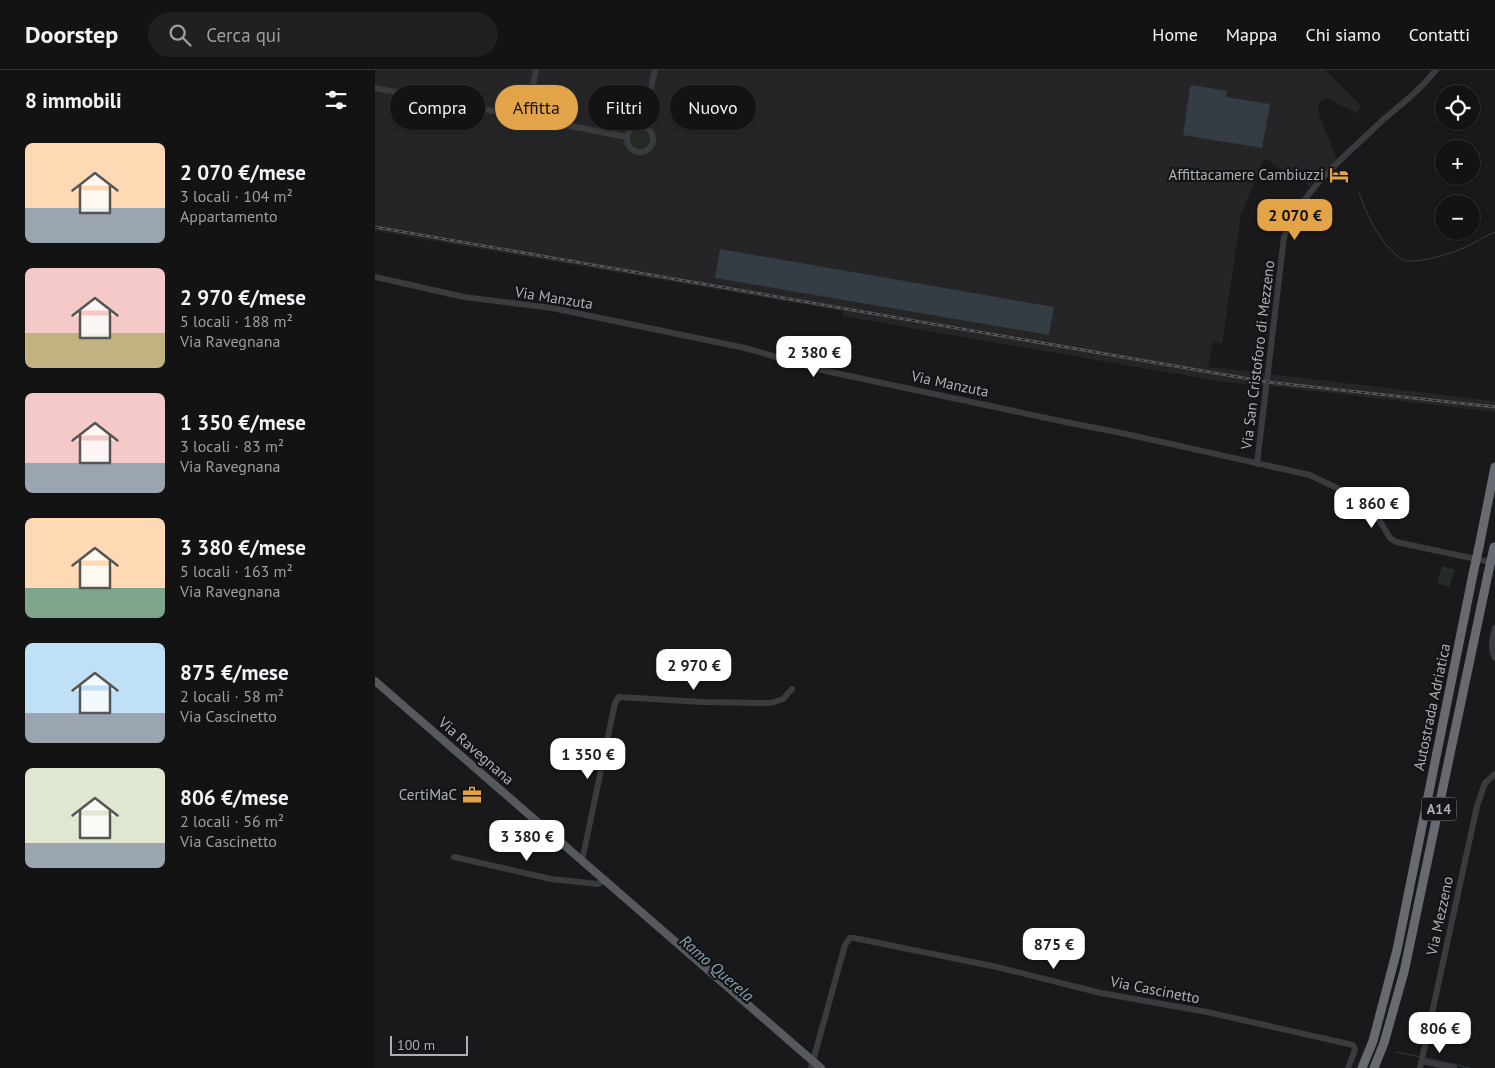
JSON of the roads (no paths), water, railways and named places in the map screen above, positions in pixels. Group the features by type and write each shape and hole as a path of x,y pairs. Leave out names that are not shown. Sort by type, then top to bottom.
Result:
{"highway":[{"name":"Autostrada Adriatica","path":"1362,1068 1373,1041 1398,943 1495,467"},
{"name":"Autostrada Adriatica","path":"1374,1068 1404,972 1494,545"}],"main road":[{"name":"Via Ravegnana","path":"375,681 604,880 812,1065 821,1068"}],"street":[{"path":"533,85 536,70"},
{"path":"652,85 655,70"},
{"name":"Via San Cristoforo di Mezzeno","path":"1257,464 1284,237 1290,221 1322,177 1385,118 1407,101 1436,70"},
{"path":"375,88 495,111"},
{"path":"578,127 627,137"},
{"path":"631,130 627,137 628,145 633,150 641,152 649,150 653,142 650,130"},
{"name":"Via Manzuta","path":"375,277 464,297 552,308 745,348 827,370 1310,475 1353,496 1371,508 1390,538 1397,542 1495,563"},
{"path":"1495,628 1491,643 1495,658"},
{"path":"582,861 615,703 619,697 702,702 771,703 783,699 792,689"},
{"name":"Via Mezzeno","path":"1421,1064 1477,806 1485,783 1495,774"},
{"path":"454,857 551,879 598,884 604,880"},
{"name":"Via Cascinetto","path":"812,1065 845,945 850,938 854,938 997,967 1101,993 1207,1012 1353,1045 1355,1050 1348,1068"},
{"path":"1421,1064 1454,1068"}],"waterway":[{"path":"1359,193 1377,233 1394,253 1405,261 1420,261 1452,252 1495,232"},
{"name":"Ramo Querela","path":"630,907 809,1063"},
{"path":"1396,1052 1420,1057"},
{"path":"1426,1058 1470,1068"}],"railway":[{"path":"375,227 1267,382 1495,407"}],"place":[{"name":"Affittacamere Cambiuzzi","path":"1339,175"},
{"name":"CertiMaC","path":"472,795"}]}
